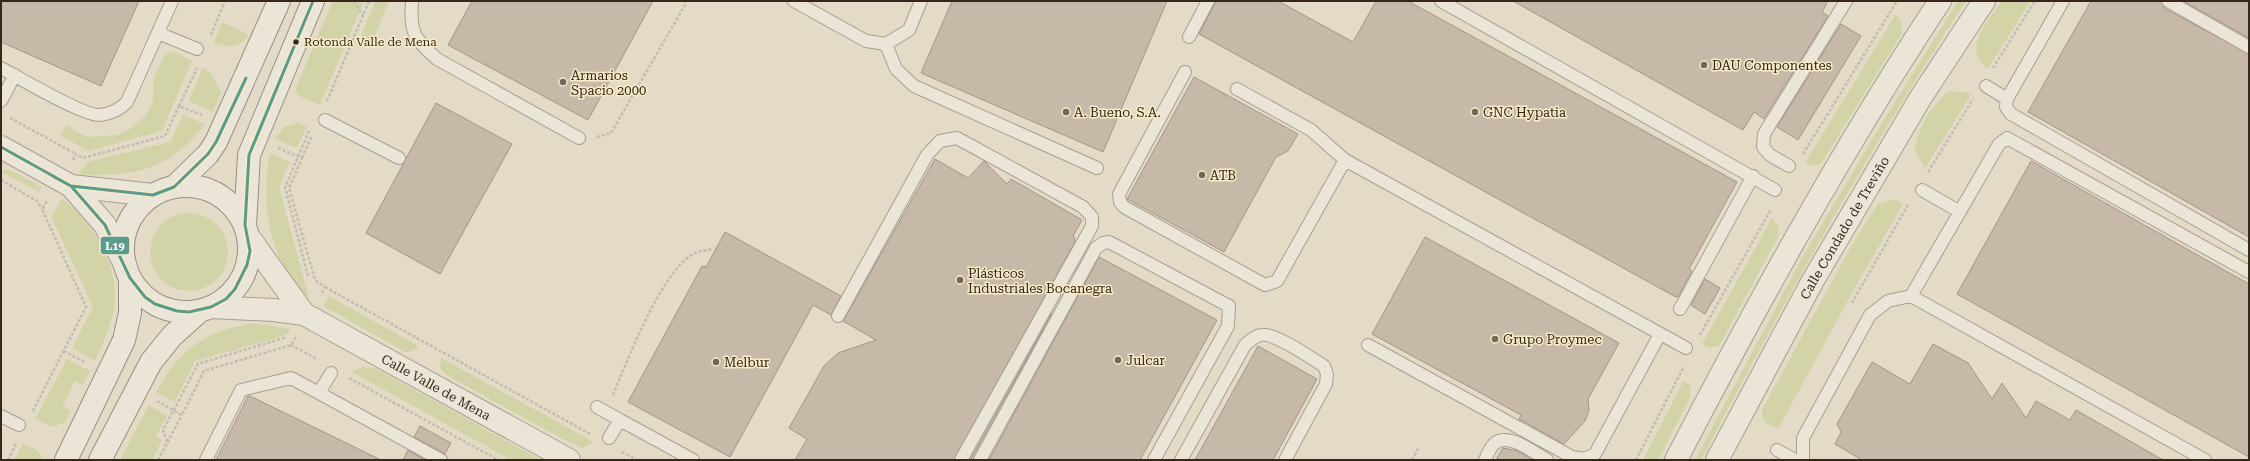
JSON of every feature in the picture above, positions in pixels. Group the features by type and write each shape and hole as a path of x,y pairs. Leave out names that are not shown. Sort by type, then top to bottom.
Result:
{"street":[{"path":"174,187 208,154 225,125 279,1"},
{"path":"100,460 151,362 163,347 206,309 226,299 242,278 250,251 247,230 247,171 249,155 313,1"},
{"path":"1676,460 1779,268 1895,72 1940,1"},
{"name":"Calle Condado de Treviño","path":"1717,460 1816,276 1921,97 1984,1"},
{"path":"1,147 66,183 105,226 128,273 145,297 160,306 177,312 206,309"},
{"path":"66,183 153,195"},
{"path":"66,460 108,376 124,340 130,312 128,273 123,250 125,232 130,220 138,208 153,195 174,187 195,186 216,193 233,206 247,230"},
{"name":"Calle Valle de Mena","path":"247,230 306,315"},
{"name":"Calle Valle de Mena","path":"206,309 273,310 306,315 569,460"}],"lane":[{"path":"1,68 83,111 99,116 119,110 127,102 172,1"},
{"path":"412,1 410,25 419,43 437,59 579,138"},
{"path":"794,1 866,41 886,44 908,30 921,1"},
{"path":"1189,36 1208,1"},
{"path":"1441,1 1776,190"},
{"path":"1789,166 1770,155 1763,147 1764,134 1846,1"},
{"path":"2063,1 2007,99 2006,107 2011,114 2022,122 2249,250"},
{"path":"2168,1 2249,47"},
{"path":"158,33 198,49"},
{"path":"886,44 896,69 914,86 1097,168"},
{"path":"1185,72 1119,194 1120,202 1124,207 1258,282 1265,285 1277,281 1345,160"},
{"path":"1,100 15,75"},
{"path":"1986,86 2007,99"},
{"path":"1238,89 1311,130 1345,160 1686,348"},
{"path":"324,120 399,158"},
{"path":"838,316 927,155 940,141 957,138 1083,207 1092,218 1092,226 961,460"},
{"path":"1911,296 1999,144 2007,138 2249,272"},
{"path":"1680,309 1753,176"},
{"path":"1922,190 1960,212"},
{"path":"980,460 1096,248 1103,243 1109,242 1229,306 1228,326 1154,460"},
{"path":"1803,460 1803,438 1870,316 1888,301 1911,296 2205,460"},
{"path":"1181,460 1245,345 1262,334 1272,336 1324,366 1327,374 1326,384 1285,460"},
{"path":"1368,345 1572,457 1584,459 1595,454 1660,334"},
{"path":"319,394 330,373"},
{"path":"206,460 241,390 291,378 441,460"},
{"path":"601,409 692,460"},
{"path":"1,416 19,426"},
{"path":"610,438 620,420"},
{"path":"1485,460 1493,444 1499,440 1509,439 1547,460"},
{"path":"1777,450 1795,460"}],"path":[{"path":"354,1 363,16"},
{"path":"326,103 369,1"},
{"path":"579,138 593,139 611,133 684,5 684,1"},
{"path":"1802,156 1897,1"},
{"path":"1991,70 2035,1"},
{"path":"1926,174 1975,96"},
{"path":"8,116 83,158 165,136 180,106 225,125"},
{"path":"314,131 289,188 315,280 325,288 593,436"},
{"path":"255,138 302,158"},
{"path":"42,209 66,183 76,154"},
{"path":"1,180 37,201 86,307 32,414"},
{"path":"1849,310 1910,201"},
{"path":"1699,337 1772,206"},
{"path":"601,409 637,337 671,276 682,263 694,254 711,249"},
{"path":"291,345 306,315 325,288"},
{"path":"158,460 204,371 291,345 322,362"},
{"path":"64,350 108,376"},
{"path":"1636,460 1685,365"},
{"path":"348,377 498,460"},
{"path":"137,390 182,415"},
{"path":"8,460 18,441"},
{"path":"1412,460 1419,447"}],"green space":[{"path":"333,1 364,1 320,105 299,96 296,92 297,85"},
{"path":"375,1 389,1 371,45 360,39"},
{"path":"1958,1 1966,1 1895,113 1828,227 1763,343 1701,460 1695,460 1803,256 1886,116"},
{"path":"2002,1 2031,1 1988,69 1980,61 1977,52 1977,44 1984,26"},
{"path":"1896,14 1901,21 1902,33 1822,162 1814,165 1805,163"},
{"path":"222,22 248,34 238,45 225,46 214,43"},
{"path":"173,51 192,61 162,131 88,151 60,135 66,125 87,137 117,135 130,129 146,115 153,101 154,77 164,56"},
{"path":"203,67 210,72 221,93 213,112 189,101"},
{"path":"1949,91 1965,92 1971,95 1925,168 1915,152 1918,135 1926,118 1937,103"},
{"path":"183,115 205,124 192,140 164,161 150,168 134,172 99,175 79,174 87,162 170,142"},
{"path":"299,123 307,127 297,148 275,139 284,127"},
{"path":"270,153 290,162 279,187 309,298 295,284 276,250 267,212 267,172"},
{"path":"7,170 14,172 42,187 39,192 1,172"},
{"path":"62,199 82,217 91,228 105,253 113,279 115,293 114,310 109,328 95,361 72,348 93,307 51,216"},
{"path":"1891,200 1897,200 1903,204 1852,293 1778,429 1771,426 1764,420 1762,410 1853,243 1878,204"},
{"path":"189,213 204,216 216,225 225,237 228,252 225,267 216,279 204,288 189,291 174,288 162,279 153,267 150,252 153,237 162,225 174,216"},
{"path":"1772,218 1779,227 1778,237 1719,346 1709,348 1702,344"},
{"path":"329,296 420,347 409,352 405,352 323,306"},
{"path":"253,323 290,329 290,331 283,336 195,361 175,402 156,392 174,364 195,344 221,331 236,326"},
{"path":"441,358 594,442 583,448 570,443 448,376 440,368"},
{"path":"67,359 90,371 83,385 75,381 63,406 71,411 65,422 53,427 35,419"},
{"path":"363,367 375,368 541,460 511,460 352,372"},
{"path":"1684,380 1690,386 1690,398 1658,460 1643,460"},
{"path":"149,405 167,416 156,436 162,440 152,460 120,460"},
{"path":"23,443 37,450 44,460 14,460"}],"building":[{"path":"1,1 139,1 101,86 1,42"},
{"name":"Armarios Spacio 2000","path":"472,1 653,1 588,120 448,45"},
{"name":"A. Bueno, S.A.","path":"952,1 1167,1 1103,152 921,73"},
{"name":"GNC Hypatia","path":"1216,1 1278,1 1353,42 1376,1 1408,1 1737,182 1689,269 1692,271 1678,297 1674,296 1199,34"},
{"name":"DAU Componentes","path":"1513,1 1828,1 1822,12 1828,16 1764,119 1754,112 1743,130"},
{"path":"2091,1 2161,1 2164,8 2249,54 2249,237 2028,112"},
{"path":"2183,1 2249,1 2249,38"},
{"path":"1841,24 1861,36 1798,140 1777,127"},
{"name":"ATB","path":"1194,77 1298,134 1288,151 1276,157 1224,252 1127,199"},
{"path":"436,103 512,144 440,274 366,233"},
{"name":"Plásticos Industriales Bocanegra","path":"935,159 968,178 984,161 1007,184 1011,179 1082,220 1073,236 1075,238 1074,244 954,460 795,460 807,439 789,428 824,366 838,353 876,340 843,321"},
{"path":"2031,161 2249,284 2249,457 1957,294"},
{"name":"Melbur","path":"725,232 841,296 831,315 813,305 730,457 628,402 702,266 706,267"},
{"name":"Grupo Proymec","path":"1425,237 1619,343 1588,399 1589,410 1585,421 1564,444 1519,419 1521,415 1372,334"},
{"name":"Julcar","path":"1099,257 1217,320 1140,460 989,460"},
{"path":"1705,279 1720,288 1705,314 1691,305"},
{"path":"1052,313 973,460 970,460"},
{"path":"1933,344 1968,363 1992,399 2002,383 2026,418 2036,401 2070,420 2076,410 2163,460 1862,460 1835,444 1841,432 1837,424 1872,362 1910,384"},
{"path":"1258,346 1317,379 1273,460 1195,460"},
{"path":"248,396 250,396 381,460 216,460"},
{"path":"420,426 451,443 445,454 414,437"},
{"path":"1503,448 1518,451 1533,460 1496,460"},
{"path":"408,450 425,460 403,460"}],"transit line":[{"name":"L19","path":"1,147 71,186 105,225 130,278 145,297 155,304 177,311 189,312 211,307 226,299 235,289 247,265 250,251 245,225 249,155 313,1"},
{"name":"L19","path":"54,177 71,186 153,195 174,187 208,154 216,142 246,78"}],"place":[{"name":"Rotonda Valle de Mena","path":"296,42"},
{"name":"DAU Componentes","path":"1704,65"},
{"name":"Armarios Spacio 2000","path":"563,82"},
{"name":"A. Bueno, S.A.","path":"1066,112"},
{"name":"GNC Hypatia","path":"1475,112"},
{"name":"ATB","path":"1202,175"},
{"name":"Plásticos Industriales Bocanegra","path":"960,280"},
{"name":"Grupo Proymec","path":"1495,339"},
{"name":"Julcar","path":"1118,360"},
{"name":"Melbur","path":"716,362"}]}
